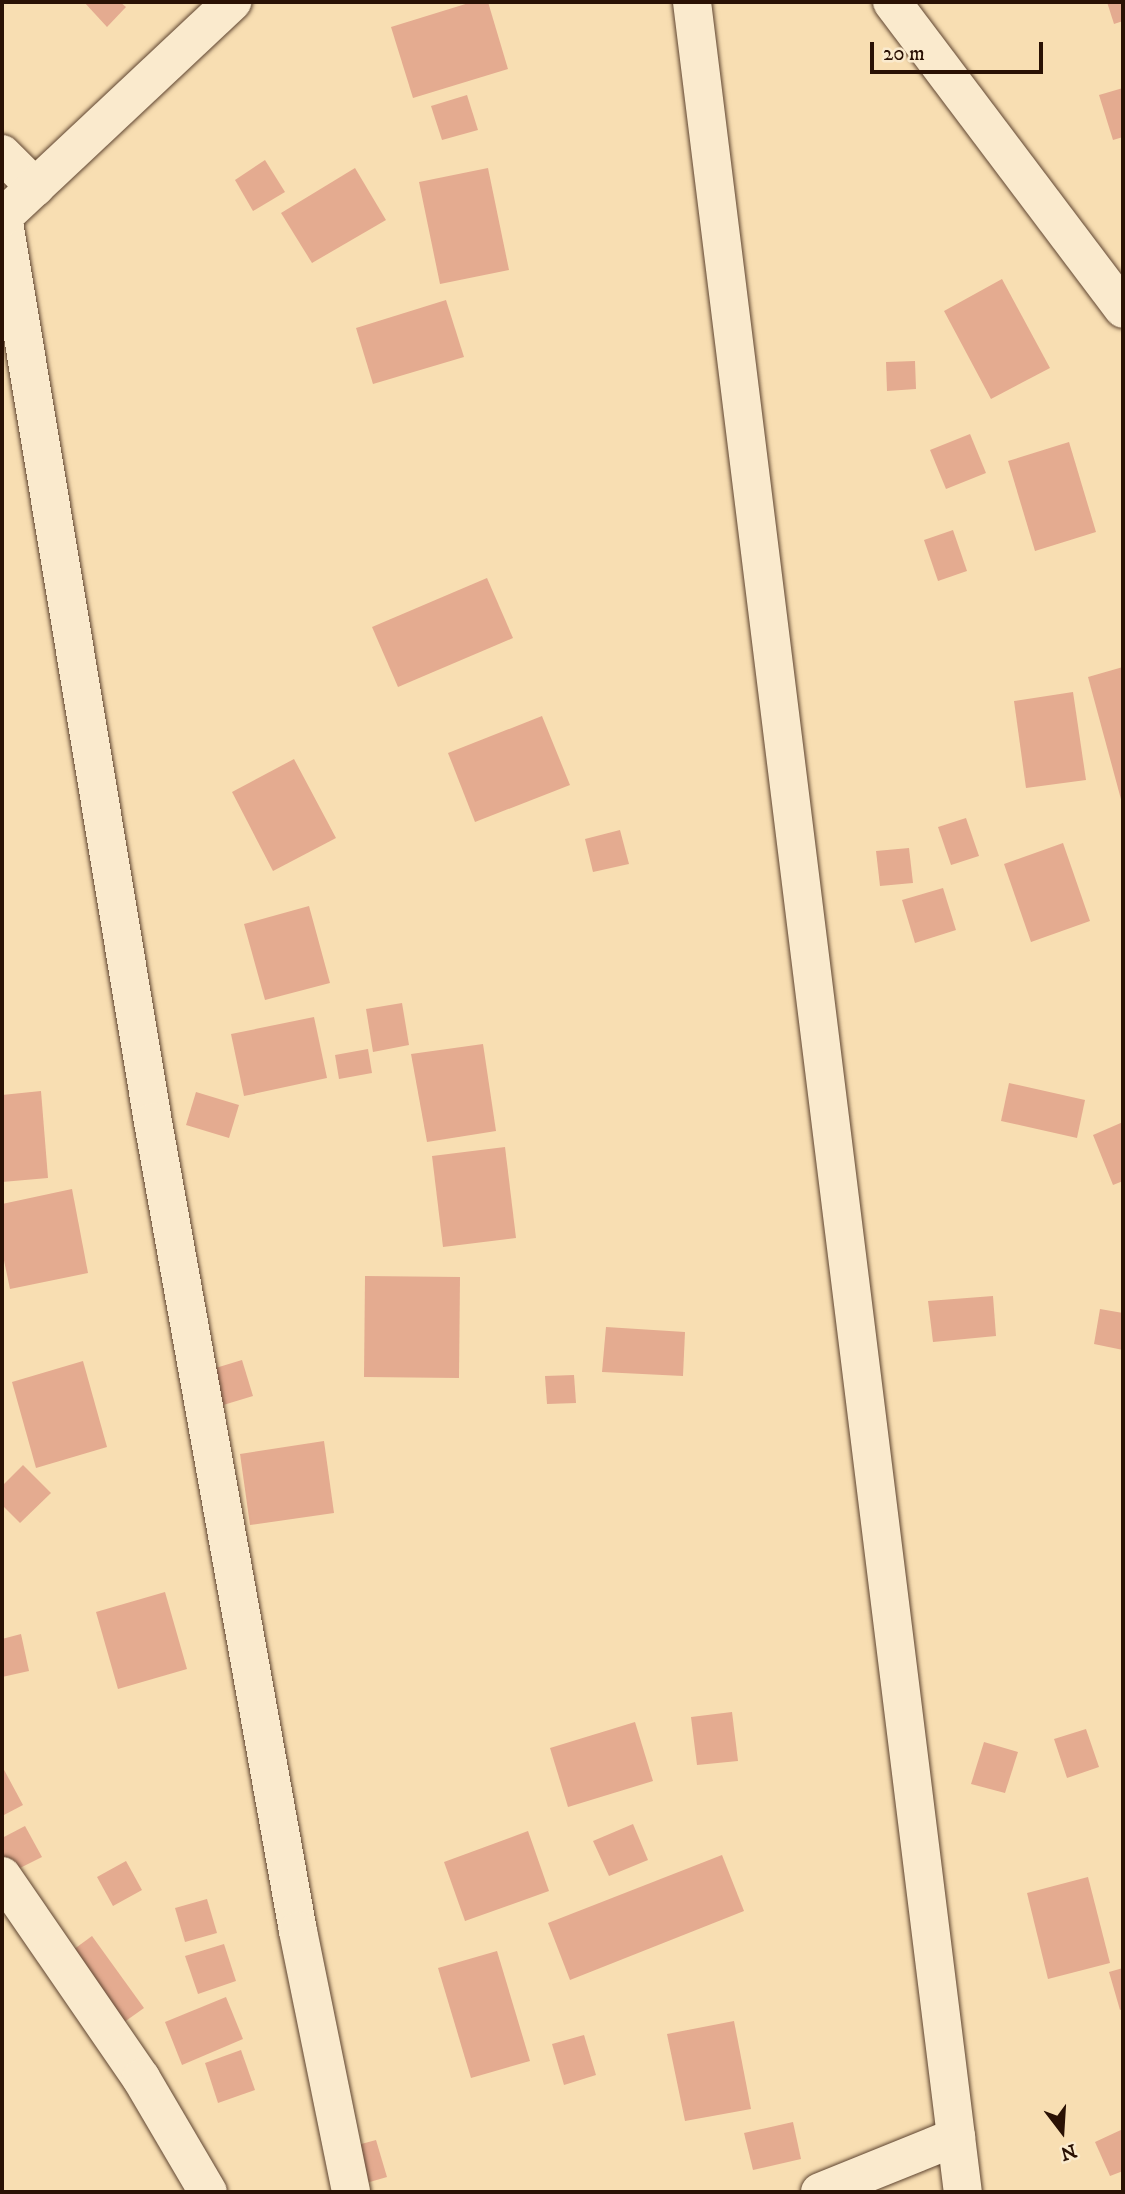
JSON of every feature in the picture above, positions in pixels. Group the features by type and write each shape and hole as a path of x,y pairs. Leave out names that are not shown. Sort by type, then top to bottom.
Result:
{"street":[{"path":"232,2 2,217 153,1122 298,1931 351,2192"},
{"path":"692,2 963,2192"},
{"path":"895,3 1123,309"},
{"path":"2,154 35,187"},
{"path":"2,1877 141,2078 208,2192"},
{"path":"820,2192 956,2137"}],"building":[{"path":"84,2 120,2 126,7 107,27"},
{"path":"472,2 488,2 508,69 413,98 391,27"},
{"path":"1107,2 1123,2 1123,21 1114,24"},
{"path":"1123,88 1123,137 1113,140 1099,95"},
{"path":"467,95 478,130 442,140 431,106"},
{"path":"265,160 285,192 253,211 235,180"},
{"path":"355,168 386,220 312,263 281,213"},
{"path":"488,168 509,270 440,284 419,182"},
{"path":"1002,279 1050,368 991,399 944,311"},
{"path":"446,300 464,357 373,384 356,328"},
{"path":"915,361 916,389 887,391 886,362"},
{"path":"970,434 986,473 946,489 930,450"},
{"path":"1069,442 1096,532 1035,551 1008,461"},
{"path":"953,530 967,571 938,581 924,540"},
{"path":"487,578 513,638 398,687 372,627"},
{"path":"1123,667 1123,803 1122,803 1088,677"},
{"path":"1073,692 1086,780 1026,788 1014,701"},
{"path":"542,716 570,785 475,822 448,753"},
{"path":"294,759 336,838 273,871 232,792"},
{"path":"966,818 979,856 951,865 938,827"},
{"path":"620,830 629,864 593,872 585,839"},
{"path":"1063,843 1090,921 1031,942 1004,864"},
{"path":"909,848 913,883 880,886 876,851"},
{"path":"943,888 956,930 915,943 902,900"},
{"path":"309,906 330,983 265,1000 244,924"},
{"path":"402,1003 409,1045 373,1052 366,1009"},
{"path":"314,1017 327,1078 244,1096 231,1034"},
{"path":"483,1044 496,1131 427,1142 411,1054"},
{"path":"368,1049 372,1073 339,1079 335,1055"},
{"path":"1009,1083 1085,1100 1077,1138 1001,1121"},
{"path":"41,1091 48,1178 2,1182 2,1095"},
{"path":"196,1092 239,1105 229,1138 186,1125"},
{"path":"1123,1122 1123,1181 1113,1185 1093,1135"},
{"path":"505,1147 516,1238 443,1247 432,1156"},
{"path":"72,1189 88,1273 10,1289 2,1251 2,1204"},
{"path":"365,1276 460,1277 459,1378 364,1377"},
{"path":"993,1296 996,1336 933,1342 928,1301"},
{"path":"1100,1309 1123,1313 1123,1350 1094,1344"},
{"path":"606,1327 685,1332 683,1376 602,1372"},
{"path":"242,1360 253,1396 220,1406 209,1370"},
{"path":"83,1361 107,1447 36,1468 12,1382"},
{"path":"574,1375 576,1403 547,1404 545,1376"},
{"path":"324,1441 334,1513 250,1525 240,1454"},
{"path":"23,1465 51,1493 20,1523 2,1505 2,1486"},
{"path":"165,1592 187,1669 118,1689 96,1612"},
{"path":"21,1634 29,1671 2,1677 2,1639"},
{"path":"732,1712 738,1761 697,1765 691,1717"},
{"path":"635,1722 653,1781 568,1807 550,1748"},
{"path":"1086,1729 1099,1767 1067,1778 1054,1739"},
{"path":"984,1742 1018,1752 1005,1793 971,1784"},
{"path":"2,1766 23,1805 2,1816"},
{"path":"633,1824 648,1860 609,1876 593,1841"},
{"path":"25,1826 42,1857 4,1876 2,1838"},
{"path":"528,1831 549,1891 465,1921 444,1862"},
{"path":"722,1855 744,1911 570,1980 548,1923"},
{"path":"126,1861 142,1890 113,1906 97,1877"},
{"path":"1088,1877 1110,1963 1048,1979 1027,1893"},
{"path":"207,1899 217,1933 185,1942 175,1908"},
{"path":"92,1936 144,2008 99,2040 47,1969"},
{"path":"224,1944 236,1981 198,1994 185,1956"},
{"path":"497,1951 530,2061 471,2078 438,1968"},
{"path":"1123,1968 1123,2009 1120,2010 1109,1972"},
{"path":"226,1997 243,2039 182,2065 165,2022"},
{"path":"734,2021 751,2109 685,2121 667,2034"},
{"path":"584,2035 596,2075 564,2085 552,2044"},
{"path":"241,2050 255,2090 218,2103 205,2063"},
{"path":"793,2122 801,2159 753,2170 744,2133"},
{"path":"1123,2129 1123,2171 1110,2176 1095,2142"},
{"path":"376,2140 387,2177 349,2188 339,2150"}]}
